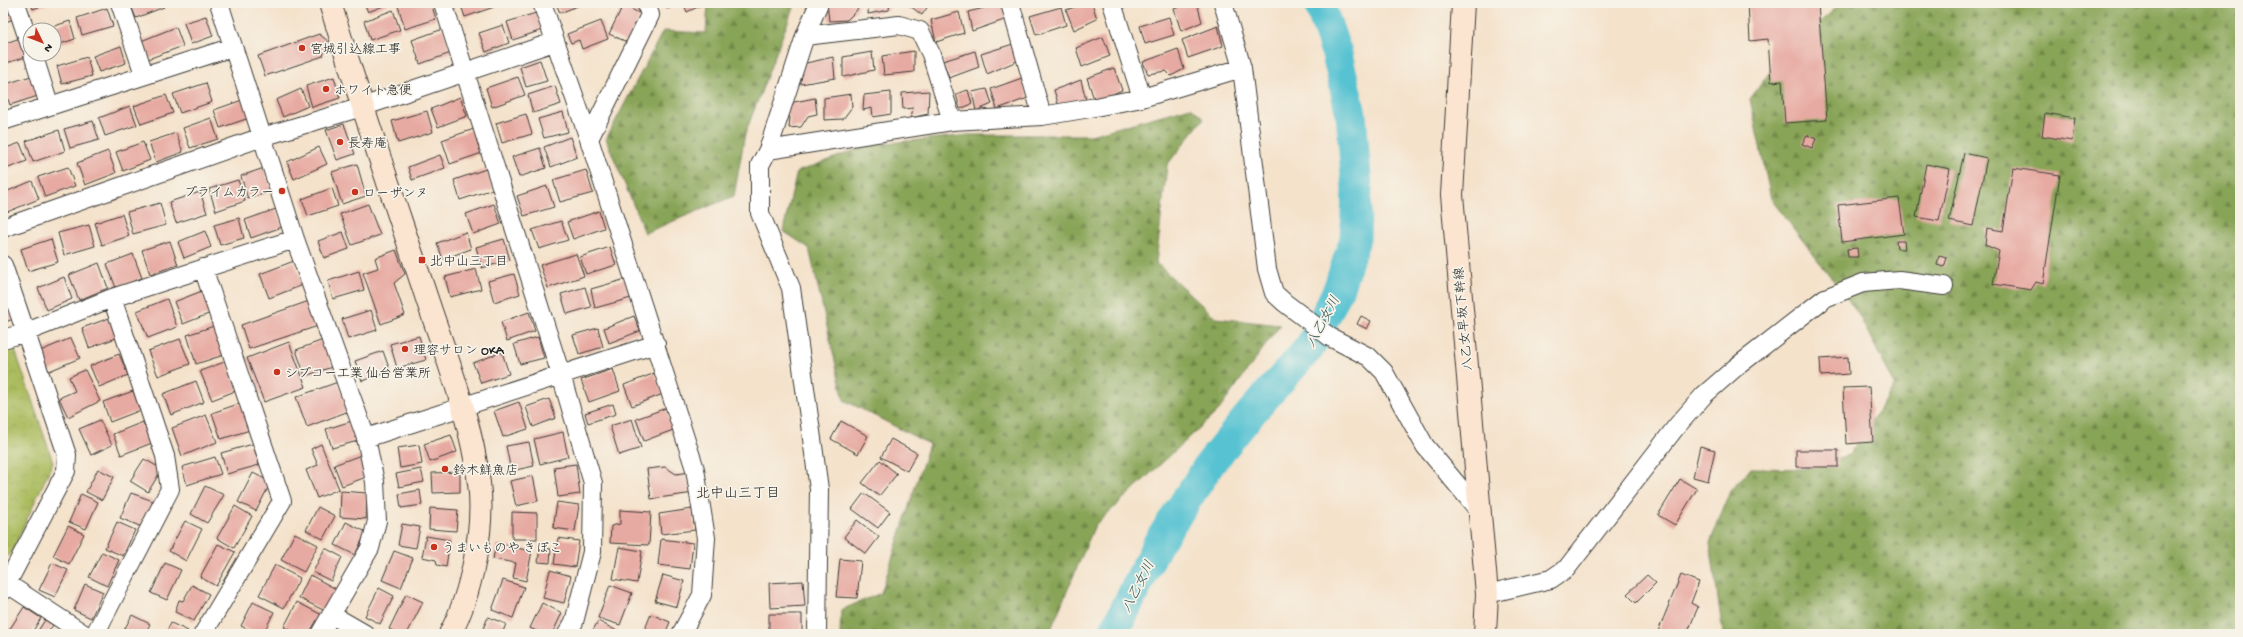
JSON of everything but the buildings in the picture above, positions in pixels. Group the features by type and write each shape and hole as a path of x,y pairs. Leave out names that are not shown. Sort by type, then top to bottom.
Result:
{"street":[{"path":"16,3 22,22"},
{"path":"120,3 144,74"},
{"path":"219,3 295,239 366,438 376,482 377,521 370,548 320,634"},
{"path":"330,3 362,107 464,406 479,484 479,534 471,577 456,622 450,634"},
{"path":"443,3 561,375 593,483 592,552 574,622 567,634"},
{"path":"542,3 554,42 589,139 696,469 706,538 702,595 680,634"},
{"path":"589,139 650,15 646,3"},
{"path":"817,634 818,488 791,288 760,213 760,165 768,150 805,36 819,3"},
{"path":"1010,3 1042,116"},
{"path":"1112,3 1142,98"},
{"path":"1223,3 1242,68 1267,269 1274,293 1330,337 1369,357 1384,372 1425,446 1480,512"},
{"name":"八乙女早坂下幹線","path":"1463,3 1452,195 1487,594 1485,634"},
{"path":"805,36 899,24 920,31 931,54 952,121"},
{"path":"3,228 262,137 362,107 554,42"},
{"path":"3,121 144,74 233,47"},
{"path":"36,62 49,105"},
{"path":"768,150 952,121 1042,116 1142,98 1242,68"},
{"path":"3,339 24,333 112,298 295,239"},
{"path":"3,265 24,333 67,454 66,471 4,586 84,634"},
{"path":"203,268 282,501 203,634"},
{"path":"1487,594 1551,579 1567,568 1676,427 1704,395 1735,368 1825,298 1863,282 1899,280 1944,286"},
{"path":"95,634 170,489 165,456 112,298"},
{"path":"366,438 656,344"},
{"path":"332,615 365,634"}],"green space":[{"path":"708,3 795,3 745,134 734,196 645,233 606,139 663,31 706,33"},
{"path":"1842,3 2240,3 2240,634 1723,634 1710,543 1730,491 1751,468 1803,469 1849,455 1895,385 1856,310 1771,199 1750,99 1783,54"},
{"path":"1191,107 1204,118 1167,165 1156,263 1216,318 1280,325 1219,410 1095,525 1049,634 840,634 841,610 881,593 929,444 844,400 809,248 783,231 797,172 869,145 969,135 1091,135"},
{"path":"3,341 14,347 53,462 11,554 3,558"}],"waterway":[{"name":"八乙女川","path":"1113,634 1157,545 1209,465 1251,413 1310,347 1338,290 1355,239 1357,189 1351,114 1337,54 1319,3"}],"place":[{"name":"宮城引込線工事","path":"302,48"},
{"name":"ホワイト急便","path":"326,89"},
{"name":"長寿庵","path":"340,142"},
{"name":"プライムカラー","path":"282,191"},
{"name":"ローザンヌ","path":"355,192"},
{"name":"北中山三丁目","path":"422,260"},
{"name":"理容サロン OKA","path":"405,349"},
{"name":"シプコー工業 仙台営業所","path":"277,372"},
{"name":"鈴木鮮魚店","path":"445,469"},
{"name":"うまいものや きぼこ","path":"434,547"}],"district":[{"name":"北中山三丁目","path":"738,492"}]}
